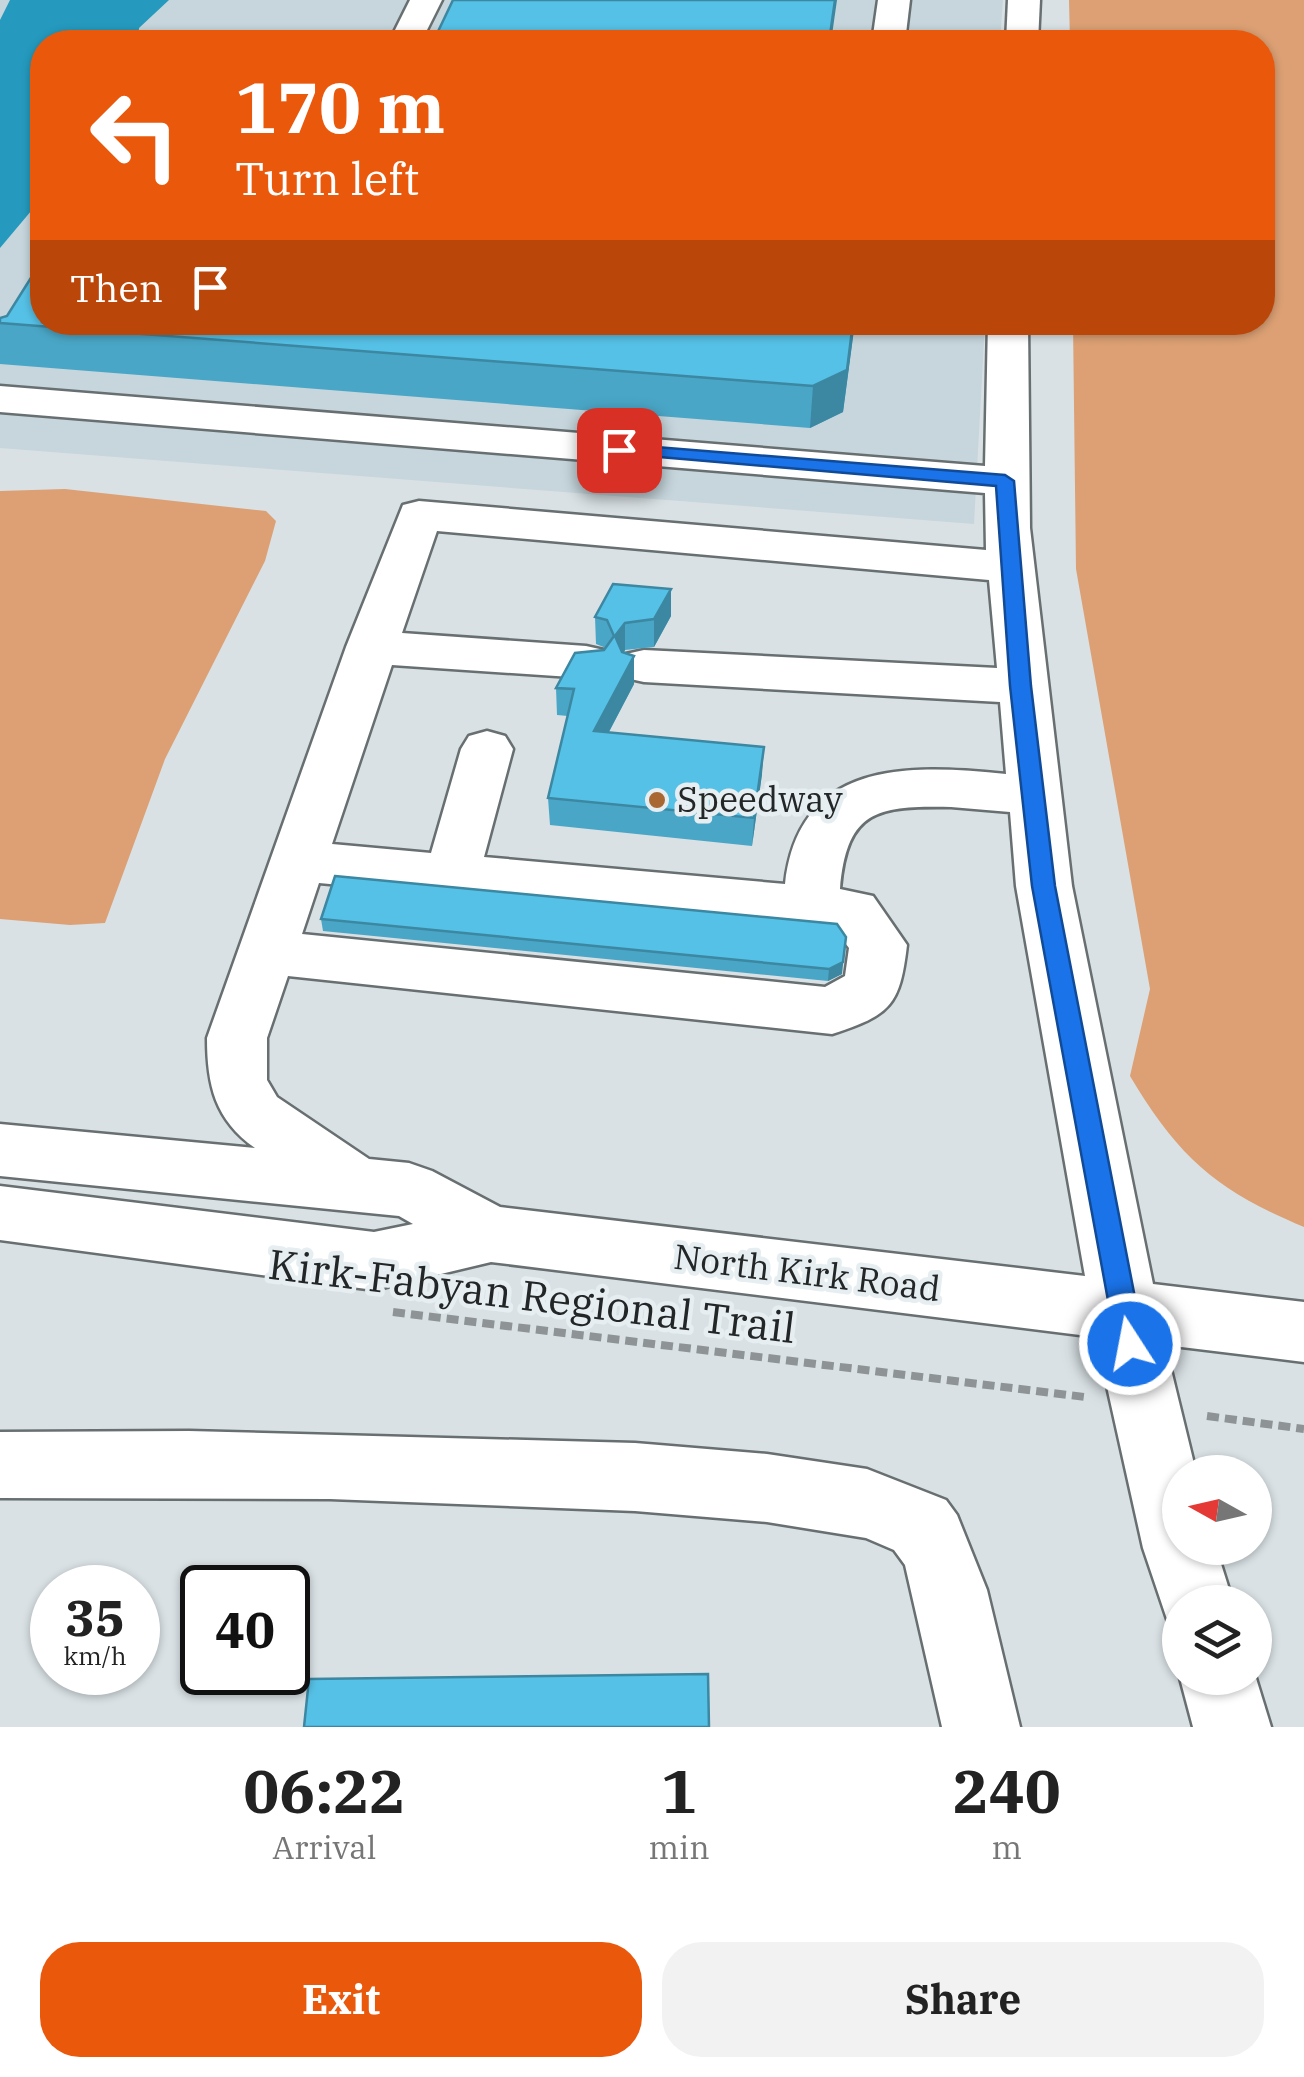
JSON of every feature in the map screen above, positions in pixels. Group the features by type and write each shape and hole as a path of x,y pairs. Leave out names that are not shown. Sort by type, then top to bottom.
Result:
{"street":[{"path":"410,30 426,0"},
{"path":"890,30 894,0"},
{"path":"1023,30 1024,0"},
{"path":"1008,335 1005,481 1032,796 1063,998 1124,1312 1162,1471"},
{"path":"0,399 1005,481"},
{"path":"358,1186 256,1115 237,1081 237,1038 419,515 1010,568"},
{"path":"371,648 586,662"},
{"path":"644,666 1020,686"},
{"path":"452,874 487,749"},
{"path":"810,905 826,826 857,802 897,788 1032,796"},
{"path":"268,952 832,1011 873,988 878,944 853,911 299,860"},
{"name":"North Kirk Road","path":"0,1150 409,1190 491,1234"},
{"name":"North Kirk Road","path":"0,1213 374,1261 491,1234 1304,1332"},
{"path":"0,1465 528,1471 662,1478 880,1504 920,1525 947,1580 981,1727"},
{"path":"1223,1695 1232,1727"}],"path":[{"name":"Kirk-Fabyan Regional Trail","path":"381,1310 1056,1393"},
{"path":"1267,1425 1304,1429"}],"shaded area":[{"path":"0,0 1003,0 1001,30 30,30 30,335 984,335 974,524 0,448"},
{"path":"1069,0 1304,0 1304,1227 1247,1200 1202,1168 1165,1129 1130,1076 1150,989 1076,569 1073,335 1275,335 1275,30 1070,30"},
{"path":"65,489 266,511 276,521 265,561 165,759 105,923 70,925 0,919 0,491"}],"water":[{"path":"10,0 169,0 139,30 30,30 30,212 0,248 0,20"}],"building":[{"path":"453,0 835,0 831,30 439,30"},
{"path":"30,279 30,325 0,323 0,318 7,316"},
{"path":"155,335 851,335 847,370 813,386"},
{"path":"613,584 671,589 654,619 625,623 615,636 622,652 634,656 594,731 764,747 754,818 548,798 574,689 556,688 575,653 604,650 614,636 607,620 595,617"},
{"name":"Speedway","path":"335,876 837,924 846,937 843,962 829,969 321,919"},
{"path":"708,1674 709,1727 304,1727 310,1679"}],"place":[{"name":"Speedway","path":"657,800"}],"route":[{"path":"619,450 1005,481 1020,686 1044,886 1130,1344"}]}
